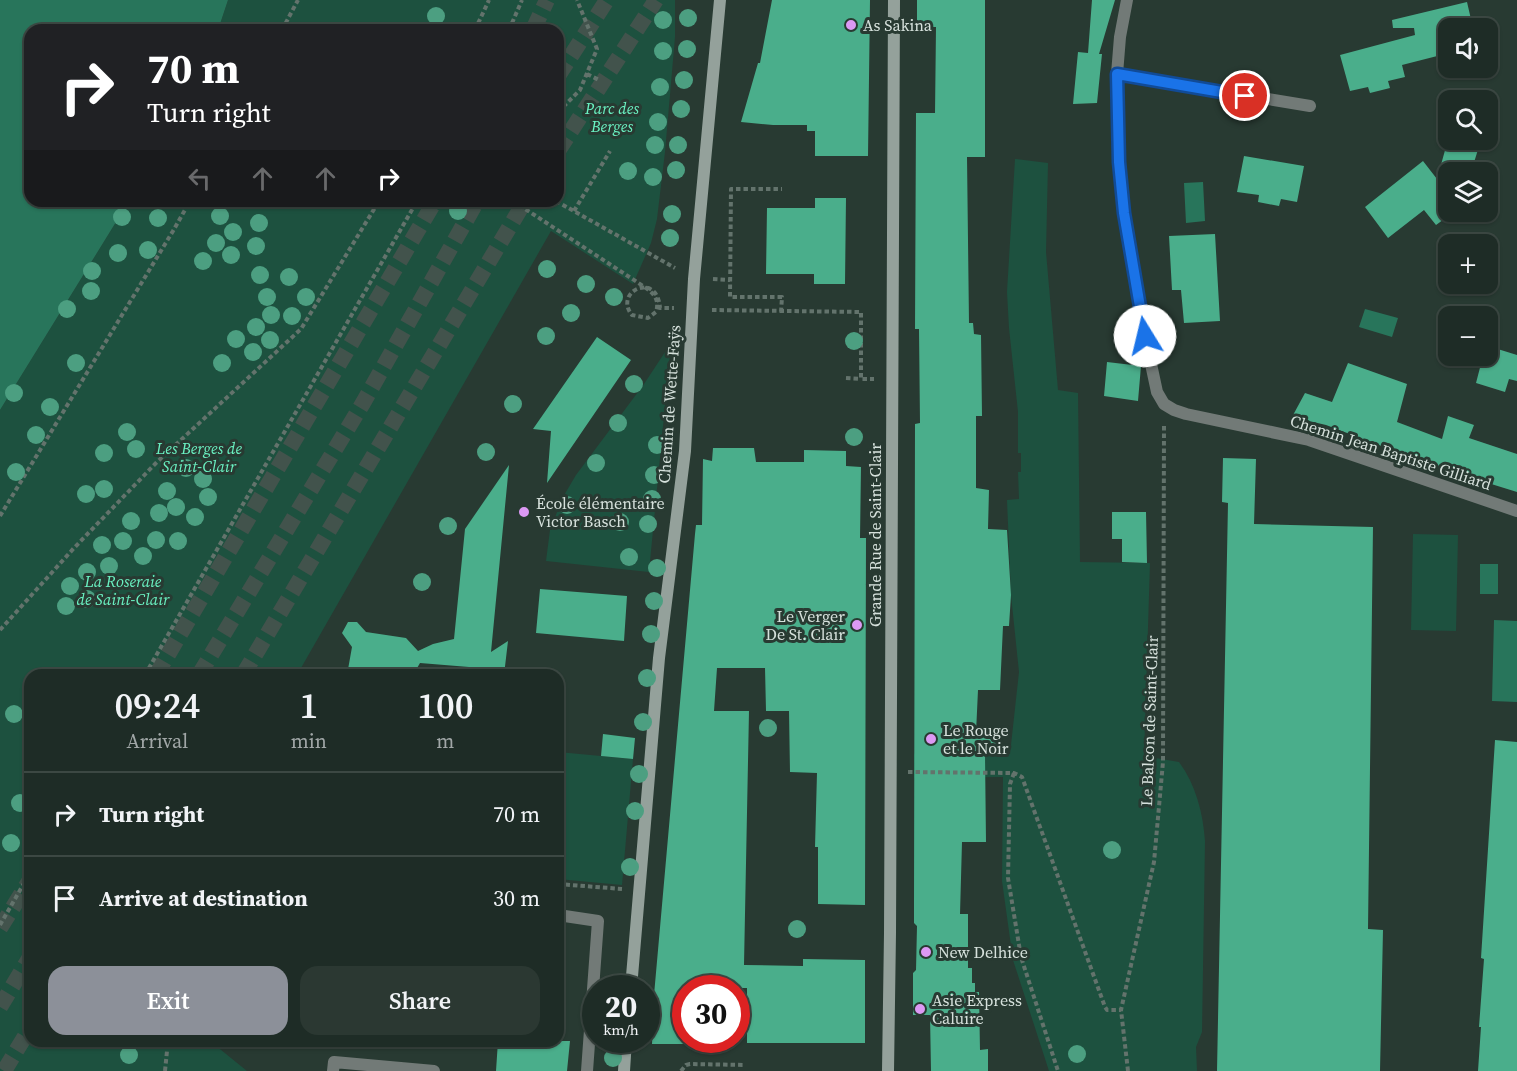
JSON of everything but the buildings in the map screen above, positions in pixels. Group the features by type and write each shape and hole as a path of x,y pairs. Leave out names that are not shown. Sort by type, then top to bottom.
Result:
{"main road":[{"name":"Chemin de Wette-Faÿs","path":"632,975 659,658 685,451 694,279 720,0"},
{"name":"Grande Rue de Saint-Clair","path":"888,1071 891,921 894,0"},
{"path":"624,1071 625,1053"}],"street":[{"path":"1126,0 1117,74 1117,130 1124,213 1145,336 1157,392 1164,404"},
{"path":"1117,74 1310,106"},
{"name":"Chemin Jean Baptiste Gilliard","path":"1164,404 1186,414 1309,440 1517,511"},
{"path":"564,916 598,921 587,1071"},
{"path":"333,1071 334,1062 434,1071"}],"path":[{"path":"285,24 298,0"},
{"path":"478,24 489,0"},
{"path":"512,24 522,0"},
{"path":"564,106 580,90 597,50 577,0"},
{"path":"587,74 599,80"},
{"path":"574,211 610,151"},
{"path":"782,189 731,189 730,280 730,297 782,297 782,312"},
{"path":"564,205 694,279 730,280"},
{"path":"0,516 187,207"},
{"path":"0,630 74,548 156,463 301,329 375,207"},
{"path":"148,669 414,207"},
{"path":"522,207 645,287 651,291 656,296 658,309 653,316 643,318 632,315 627,305 631,293 636,289 645,287 647,287 657,295 660,308 681,308"},
{"path":"703,309 861,312 861,379"},
{"path":"846,378 892,380"},
{"name":"Le Balcon de Saint-Clair","path":"1128,1071 1121,1010 1154,862 1163,762 1164,404"},
{"path":"904,771 1012,773 1022,777 1105,1007 1107,1010 1121,1010"},
{"path":"1012,773 1008,878 1021,957 1058,1071"},
{"path":"0,924 24,883"},
{"path":"564,885 640,891"},
{"path":"165,1071 167,1047"},
{"path":"681,1071 690,1064 745,1065"}],"green space":[{"name":"Les Berges de Saint-Clair","path":"228,0 675,0 675,37 657,219 651,243 633,284 551,231 300,669 24,669 24,1047 217,1047 247,1071 0,1071 0,410 125,207 564,207 564,24 220,24"},
{"path":"1015,159 1048,163 1046,252 1058,390 1078,393 1080,562 1150,563 1144,756 1179,762 1198,800 1202,820 1205,841 1202,1032 1196,1047 1197,1071 1049,1071 1013,960 1002,881 1003,777 914,778 914,754 1010,754 1019,672 1011,595 1007,500 1019,499 1018,472 1021,472 1007,292"},
{"path":"671,343 649,572 546,561 550,530 563,497 576,475 644,384"},
{"path":"1413,534 1458,535 1456,631 1411,630"},
{"path":"564,753 633,759 622,885 564,880"}],"shaded area":[{"path":"0,0 228,0 220,24 24,24 24,207 125,207 0,410"},
{"path":"1203,182 1205,221 1186,223 1184,183"},
{"path":"1365,309 1398,318 1392,337 1359,327"},
{"path":"1480,564 1498,564 1498,594 1480,594"},
{"path":"1494,620 1517,621 1517,702 1492,701"}],"tunnel":[{"path":"536,24 547,0"},
{"path":"564,67 607,0"},
{"path":"564,142 656,0"},
{"path":"160,669 431,207"},
{"path":"203,669 363,403 474,207"},
{"path":"247,669 521,207"},
{"path":"0,928 24,890"},
{"path":"0,1007 24,967"},
{"path":"4,1071 24,1038"}],"place":[{"name":"As Sakina","path":"851,25"},
{"name":"École élémentaire Victor Basch","path":"524,512"},
{"name":"Le Verger De St. Clair","path":"857,625"},
{"name":"Le Rouge et le Noir","path":"931,739"},
{"name":"New Delhice","path":"926,952"},
{"name":"Asie Express Caluire","path":"920,1009"}],"route":[{"path":"1145,336 1124,213 1119,162 1117,74 1245,96"}],"park label":[{"name":"Parc des Berges","path":"612,117"},
{"name":"La Roseraie de Saint-Clair","path":"123,590"}]}
